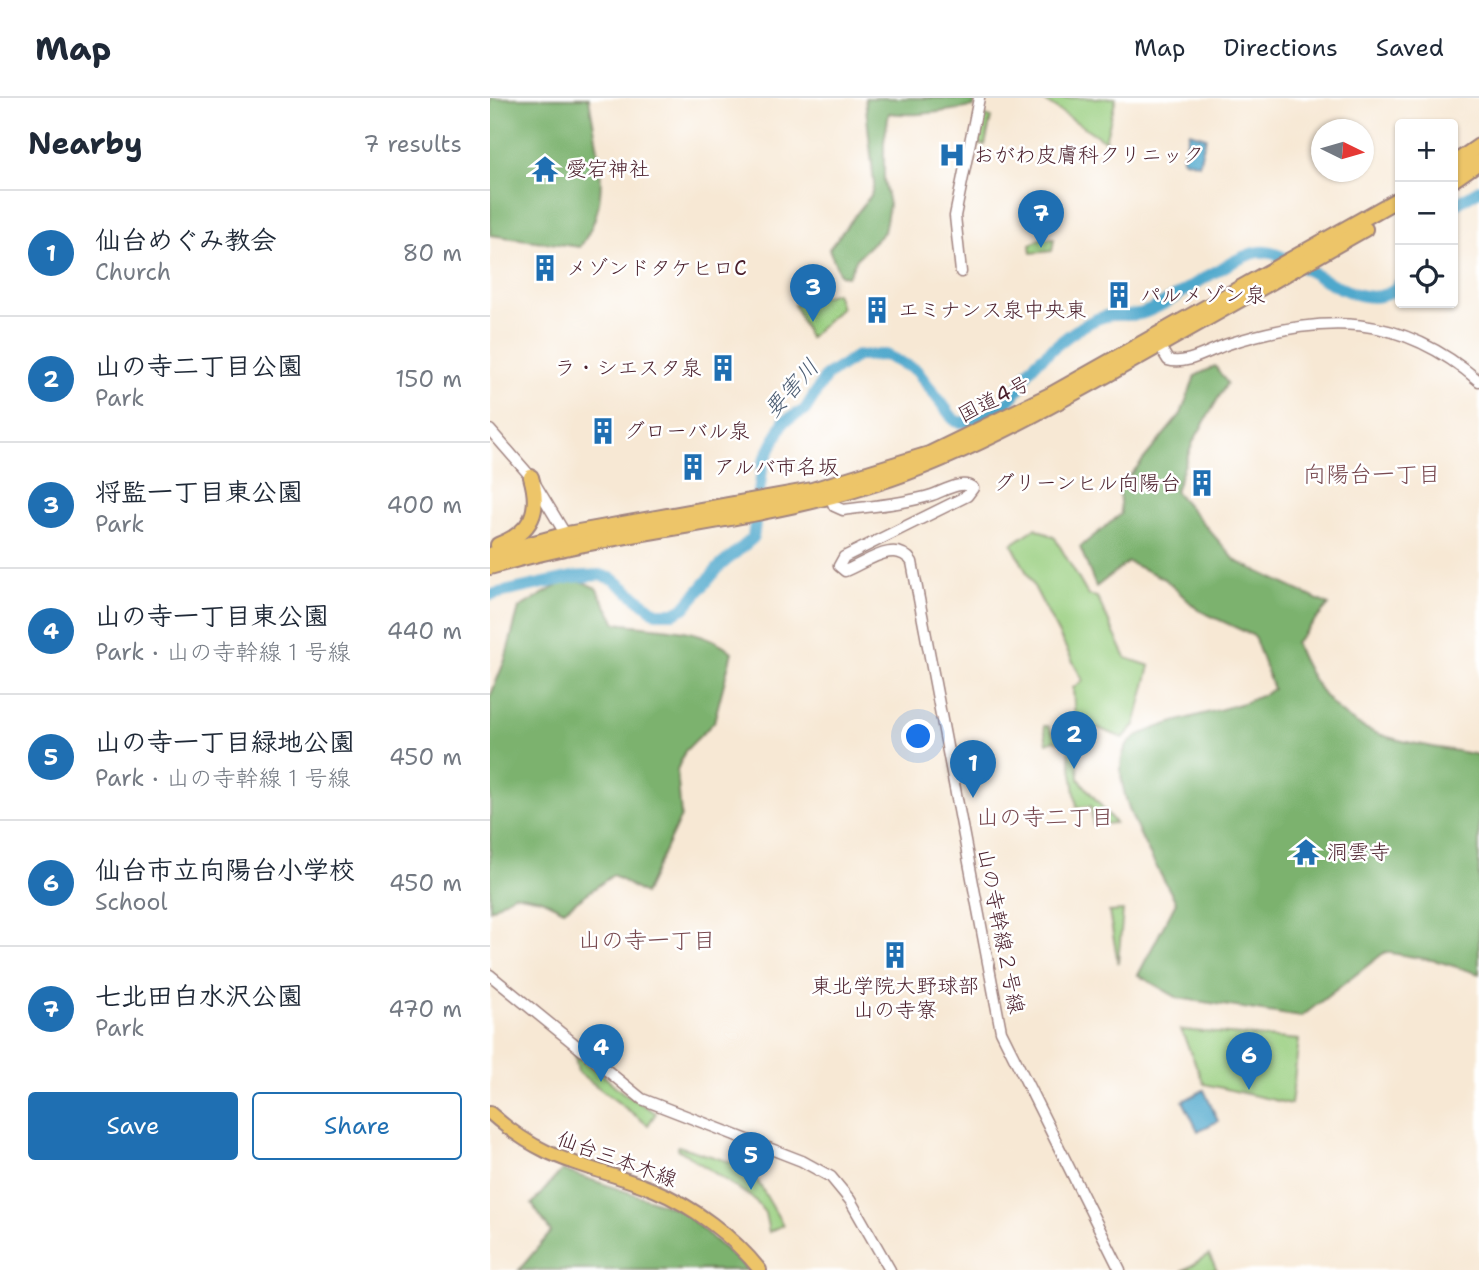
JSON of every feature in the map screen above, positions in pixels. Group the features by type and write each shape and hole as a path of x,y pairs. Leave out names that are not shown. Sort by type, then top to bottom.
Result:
{"highway":[{"path":"1458,161 1479,146"},
{"path":"1458,177 1479,162"},
{"name":"国道4号","path":"568,540 770,505 936,463 1027,418 1159,345 1395,201"},
{"name":"国道4号","path":"1307,256 1395,212"},
{"path":"490,548 516,537 530,524 537,500 531,477"},
{"path":"490,555 568,540"},
{"path":"490,566 568,540"}],"main road":[{"name":"仙台三本木線","path":"490,1113 540,1150 586,1169 654,1190 684,1205 729,1239 760,1270"}],"street":[{"path":"961,272 955,216 979,98"},
{"path":"1159,345 1167,360 1178,362 1230,344 1285,330 1354,325 1402,333 1428,344 1479,381"},
{"path":"490,430 531,477 568,540"},
{"name":"山の寺幹線２号線","path":"828,492 834,506 843,510 916,500 959,485 971,485 973,490 967,496 844,556 839,566 845,571 891,550 899,551 912,562 932,680 1001,1031 1120,1270"},
{"path":"490,975 642,1099 802,1161 831,1177 850,1200 890,1270"}],"green space":[{"name":"愛宕神社","path":"490,98 589,98 599,156 600,193 591,229 580,247 490,235"},
{"path":"865,98 975,98 974,107 921,114 889,113 884,142 884,180 889,205 884,232 857,258 848,276 840,275 829,249 871,195 874,183"},
{"path":"1040,98 1116,98 1105,141"},
{"path":"981,114 991,118 985,145 975,144"},
{"path":"1040,239 1054,239 1052,251 1031,253 1030,245"},
{"path":"836,293 841,308 809,338 794,304"},
{"path":"1215,366 1227,383 1193,442 1175,491 1236,561 1329,605 1295,643 1311,675 1328,699 1347,717 1391,738 1479,755 1479,974 1437,961 1385,952 1301,1017 1178,998 1138,975 1176,902 1145,845 1125,797 1121,774 1123,755 1132,740 1144,733 1244,702 1273,689 1254,636 1198,610 1165,579 1128,562 1096,587 1080,547 1121,514 1119,489 1181,414 1195,376"},
{"path":"1036,528 1055,538 1088,595 1097,597 1126,658 1150,666 1135,725 1123,738 1075,719 1073,688 1083,681 1012,544"},
{"path":"572,577 596,588 616,623 692,633 720,643 732,652 714,722 685,751 677,770 681,816 644,894 613,875 564,910 541,899 514,894 490,910 490,697 505,660 519,608"},
{"path":"1044,726 1048,726 1054,735 1077,750 1079,779 1115,823 1093,825 1091,806 1077,807 1068,745 1054,740 1047,743"},
{"path":"1123,911 1118,963 1109,912"},
{"path":"1181,1030 1299,1040 1291,1104 1204,1084"},
{"path":"574,1050 622,1092 656,1113 648,1125 578,1072"},
{"path":"678,1146 750,1168 783,1225 769,1232 765,1213 754,1199 678,1149"},
{"path":"562,1170 681,1210 748,1270 519,1270 551,1232 532,1204"},
{"path":"1209,1255 1217,1270 1184,1270"}],"water":[{"path":"1189,132 1206,137 1199,164 1182,159"},
{"path":"1204,1090 1218,1121 1198,1131 1183,1101"}],"waterway":[{"name":"要害川","path":"1458,203 1479,190"},
{"name":"要害川","path":"490,595 572,577 600,575 613,579 656,613 674,613 684,608 720,566 753,538 763,463 784,421 805,410 826,376 857,356 885,355 916,370 955,421 970,421 988,415 1004,405 1015,394 1035,364 1079,328 1106,316 1139,314 1153,309 1208,276 1254,253 1266,252 1280,256 1353,293 1370,297 1386,294 1395,287"}],"place":[{"name":"おがわ皮膚科クリニック","path":"952,155"},
{"name":"愛宕神社","path":"545,169"},
{"name":"七北田白水沢公園","path":"1041,248"},
{"name":"メゾンドタケヒロC","path":"545,268"},
{"name":"パルメゾン泉","path":"1119,295"},
{"name":"エミナンス泉中央東","path":"877,310"},
{"name":"将監一丁目東公園","path":"813,322"},
{"name":"ラ・シエスタ泉","path":"723,368"},
{"name":"グローバル泉","path":"603,431"},
{"name":"アルバ市名坂","path":"693,467"},
{"name":"グリーンヒル向陽台","path":"1202,483"},
{"name":"山の寺二丁目公園","path":"1074,769"},
{"name":"仙台めぐみ教会","path":"973,798"},
{"name":"洞雲寺","path":"1306,852"},
{"name":"東北学院大野球部 山の寺寮","path":"895,955"},
{"name":"山の寺一丁目東公園","path":"601,1082"},
{"name":"仙台市立向陽台小学校","path":"1249,1090"},
{"name":"山の寺一丁目緑地公園","path":"751,1190"}],"district":[{"name":"向陽台一丁目","path":"1372,474"},
{"name":"山の寺二丁目","path":"1045,817"},
{"name":"山の寺一丁目","path":"647,940"}]}
